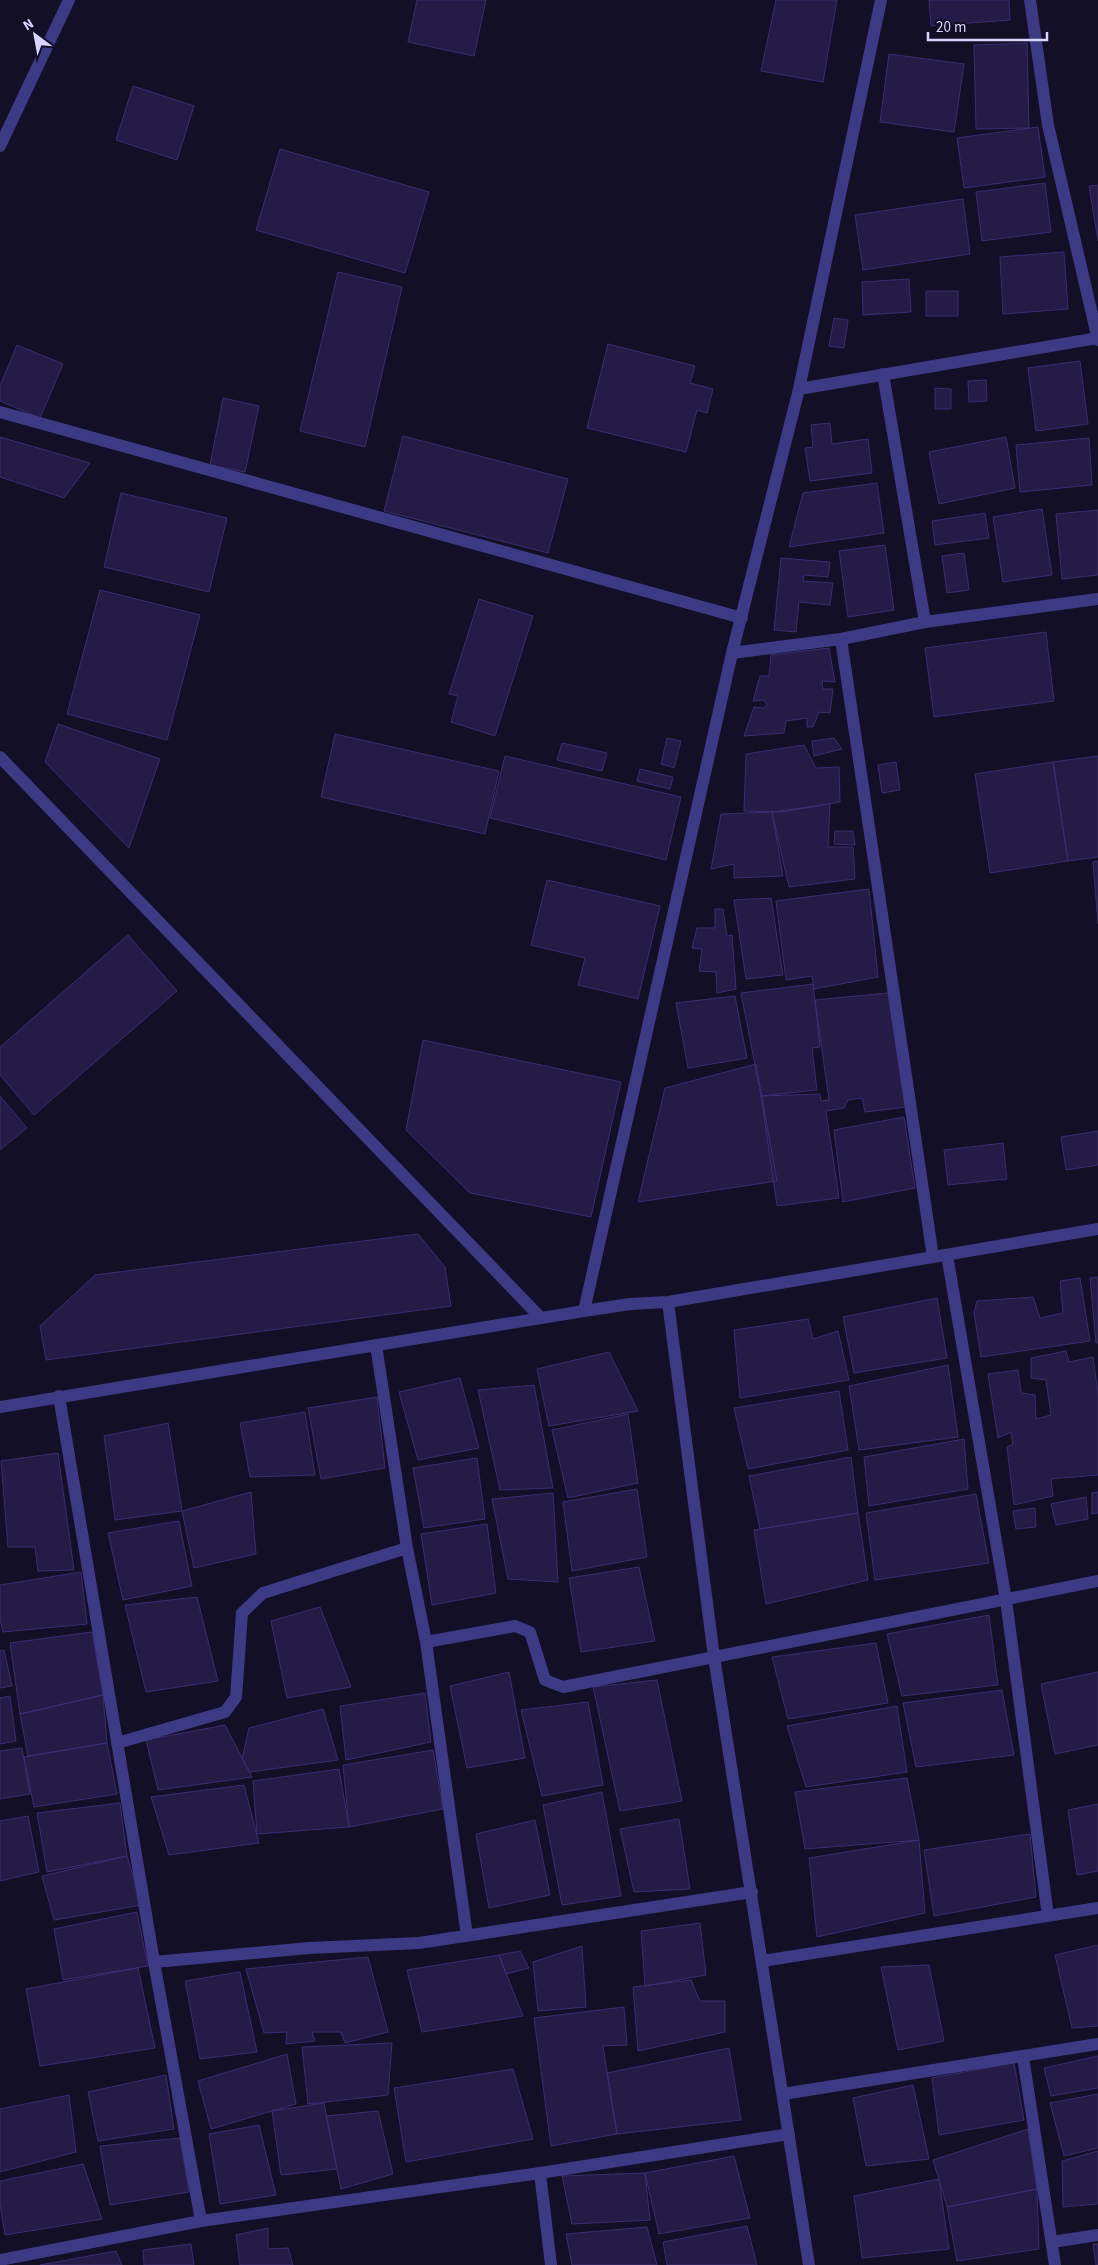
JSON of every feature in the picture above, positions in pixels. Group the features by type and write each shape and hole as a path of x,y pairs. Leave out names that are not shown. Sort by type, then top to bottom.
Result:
{"street":[{"path":"0,146 69,0"},
{"path":"584,1311 732,653 799,389 881,0"},
{"path":"799,389 1098,339 1048,125 1030,0"},
{"path":"883,374 925,622"},
{"path":"0,412 742,618"},
{"path":"732,653 841,638 925,622 1098,599"},
{"path":"841,638 933,1258"},
{"path":"0,757 541,1318"},
{"path":"0,1407 584,1311 630,1304 668,1302 1098,1229"},
{"path":"947,1255 1006,1600 1048,1916"},
{"path":"668,1302 714,1657 809,2265"},
{"path":"376,1345 407,1548 426,1642 468,1936"},
{"path":"58,1396 154,1962 201,2221"},
{"path":"117,1742 224,1712 236,1697 242,1613 263,1593 407,1548"},
{"path":"426,1642 515,1626 530,1632 545,1680 563,1687 1098,1581"},
{"path":"154,1962 308,1948 419,1943 752,1892"},
{"path":"762,1961 1098,1908"},
{"path":"782,2094 1098,2044"},
{"path":"1023,2057 1055,2265"},
{"path":"0,2260 201,2221 540,2173 789,2134"},
{"path":"540,2173 551,2265"},
{"path":"1052,2242 1098,2235"}],"building":[{"path":"417,0 486,0 474,56 408,42"},
{"path":"776,0 837,0 823,82 761,71"},
{"path":"929,0 1009,0 1010,20 931,26"},
{"path":"1027,43 1029,128 976,129 974,45"},
{"path":"889,54 964,64 954,132 880,122"},
{"path":"133,86 194,106 177,160 116,140"},
{"path":"1038,127 1045,177 964,188 957,138"},
{"path":"280,149 429,192 405,273 256,230"},
{"path":"1045,183 1051,232 982,241 976,192"},
{"path":"1098,185 1098,241 1089,186"},
{"path":"963,199 970,254 863,270 855,215"},
{"path":"1064,252 1068,309 1003,314 1000,257"},
{"path":"338,272 402,287 365,447 300,431"},
{"path":"909,279 911,312 863,315 862,282"},
{"path":"926,291 958,291 958,316 926,316"},
{"path":"834,318 848,320 844,348 829,346"},
{"path":"608,344 695,366 690,383 713,389 707,413 697,410 686,452 587,428"},
{"path":"17,345 63,364 40,418 0,401 0,386"},
{"path":"1080,361 1088,424 1036,431 1028,368"},
{"path":"986,380 987,401 969,402 968,381"},
{"path":"935,388 951,389 951,409 935,409"},
{"path":"223,398 259,406 245,472 210,465"},
{"path":"830,423 832,444 868,439 872,473 810,481 805,448 813,447 811,425"},
{"path":"403,436 568,479 548,553 384,511"},
{"path":"0,437 90,463 64,498 0,477"},
{"path":"1006,437 1015,488 939,504 929,452"},
{"path":"1089,438 1092,485 1020,492 1016,445"},
{"path":"877,483 884,533 789,547 803,493"},
{"path":"121,493 227,518 209,592 104,567"},
{"path":"1042,509 1052,575 1003,582 993,517"},
{"path":"1098,510 1098,575 1062,579 1056,514"},
{"path":"985,513 989,538 935,545 932,521"},
{"path":"885,545 894,610 848,617 839,551"},
{"path":"964,553 969,590 947,593 942,556"},
{"path":"781,558 830,562 828,577 804,575 803,581 833,583 830,605 799,602 796,632 774,630"},
{"path":"100,590 200,615 167,740 67,714"},
{"path":"479,599 533,616 495,736 451,722 458,696 449,694"},
{"path":"1046,632 1054,701 934,717 925,648"},
{"path":"829,648 835,682 822,681 823,689 833,689 830,713 819,712 813,727 807,727 807,718 786,721 784,733 744,736 754,707 764,708 767,704 763,700 753,701 760,676 769,676 771,655"},
{"path":"58,724 160,759 129,848 45,762"},
{"path":"335,734 499,771 485,834 321,797"},
{"path":"667,738 681,741 674,768 661,764"},
{"path":"834,738 842,749 814,756 812,741"},
{"path":"562,743 607,753 602,771 557,760"},
{"path":"804,745 816,768 839,767 840,802 782,812 744,811 746,754"},
{"path":"505,756 681,797 666,860 490,818"},
{"path":"1098,756 1098,857 1068,861 1053,762"},
{"path":"896,762 900,790 882,793 878,765"},
{"path":"1053,762 1068,861 990,873 975,774"},
{"path":"640,769 673,777 670,789 637,781"},
{"path":"830,804 828,847 853,847 855,879 789,887 772,812"},
{"path":"772,812 783,876 734,878 734,864 711,869 721,814"},
{"path":"835,831 853,831 855,845 834,844"},
{"path":"1098,861 1098,924 1093,862"},
{"path":"547,880 660,906 638,999 578,985 585,958 531,945"},
{"path":"869,889 878,977 814,989 812,976 786,980 776,901"},
{"path":"771,898 783,975 746,979 734,900"},
{"path":"715,909 723,909 727,936 732,935 736,989 717,993 716,972 699,971 702,949 692,948 697,928 715,928"},
{"path":"128,935 177,991 34,1115 0,1075 0,1047"},
{"path":"813,984 820,1047 812,1048 817,1090 761,1096 741,993"},
{"path":"888,993 906,1107 865,1112 862,1098 848,1100 844,1108 826,1111 839,1198 777,1206 761,1096 820,1094 821,1101 829,1100 815,1000"},
{"path":"735,996 747,1058 688,1068 676,1003"},
{"path":"423,1040 621,1082 591,1217 470,1193 406,1130"},
{"path":"756,1064 777,1181 638,1202 665,1088"},
{"path":"0,1096 27,1128 0,1150"},
{"path":"904,1117 915,1188 843,1202 834,1130"},
{"path":"1098,1131 1098,1165 1066,1170 1061,1137"},
{"path":"1003,1143 1007,1179 948,1185 944,1150"},
{"path":"418,1234 445,1267 451,1306 46,1360 40,1326 95,1275"},
{"path":"1098,1277 1098,1343 1096,1343 1090,1278"},
{"path":"1080,1278 1090,1341 981,1357 974,1313 977,1301 1033,1297 1040,1318 1063,1313 1060,1281"},
{"path":"937,1298 947,1358 854,1373 843,1317"},
{"path":"808,1319 813,1339 838,1331 849,1380 740,1398 734,1330"},
{"path":"1066,1351 1069,1362 1093,1357 1098,1394 1098,1475 1051,1479 1053,1496 1014,1505 1007,1447 1013,1444 1011,1432 998,1438 988,1374 1018,1370 1021,1393 1035,1395 1036,1419 1051,1415 1046,1380 1031,1378 1031,1358"},
{"path":"609,1352 638,1411 549,1426 537,1369"},
{"path":"948,1365 958,1437 859,1450 849,1386"},
{"path":"460,1378 479,1448 418,1460 399,1392"},
{"path":"534,1385 553,1488 500,1490 478,1390"},
{"path":"839,1391 848,1450 748,1469 734,1408"},
{"path":"377,1397 385,1468 321,1479 308,1408"},
{"path":"305,1412 315,1475 250,1477 240,1423"},
{"path":"628,1414 638,1483 568,1498 552,1430"},
{"path":"168,1423 182,1511 115,1520 104,1436"},
{"path":"964,1439 968,1489 869,1506 864,1457"},
{"path":"58,1453 74,1570 38,1571 35,1547 8,1547 1,1461"},
{"path":"851,1457 858,1513 760,1529 749,1476"},
{"path":"477,1458 485,1519 424,1528 413,1468"},
{"path":"637,1489 647,1557 572,1571 563,1502"},
{"path":"251,1492 256,1554 194,1568 182,1511"},
{"path":"1098,1492 1098,1513 1092,1514 1092,1493"},
{"path":"553,1493 558,1582 508,1579 492,1499"},
{"path":"976,1494 989,1563 875,1580 866,1513"},
{"path":"1086,1497 1088,1519 1056,1525 1051,1504"},
{"path":"1035,1508 1036,1527 1016,1529 1013,1511"},
{"path":"858,1513 868,1580 766,1604 754,1530"},
{"path":"179,1521 192,1586 123,1600 108,1533"},
{"path":"487,1524 496,1593 432,1605 421,1534"},
{"path":"639,1567 655,1641 581,1652 569,1578"},
{"path":"81,1572 87,1624 3,1632 0,1619 0,1585"},
{"path":"197,1597 218,1681 146,1692 125,1605"},
{"path":"320,1607 351,1687 287,1698 271,1621"},
{"path":"989,1615 998,1685 902,1696 887,1634"},
{"path":"92,1632 103,1695 20,1714 10,1643"},
{"path":"876,1643 888,1703 788,1719 772,1657"},
{"path":"4,1650 12,1686 0,1688 0,1651"},
{"path":"509,1672 525,1758 467,1768 450,1686"},
{"path":"1098,1672 1098,1745 1055,1754 1041,1684"},
{"path":"657,1680 682,1801 620,1811 593,1687"},
{"path":"1002,1690 1014,1755 916,1767 903,1703"},
{"path":"425,1693 431,1742 346,1760 340,1706"},
{"path":"103,1695 107,1743 28,1756 20,1714"},
{"path":"10,1696 16,1741 0,1744 0,1698"},
{"path":"588,1702 603,1785 542,1796 521,1710"},
{"path":"897,1706 907,1772 806,1787 787,1726"},
{"path":"323,1709 338,1760 250,1772 242,1759 249,1728"},
{"path":"225,1725 252,1777 158,1790 146,1740"},
{"path":"107,1743 117,1794 34,1807 24,1757"},
{"path":"22,1748 30,1794 0,1799 0,1751"},
{"path":"433,1750 443,1809 349,1827 343,1765"},
{"path":"339,1769 349,1827 257,1834 253,1781"},
{"path":"907,1778 919,1840 805,1849 795,1792"},
{"path":"244,1785 259,1843 169,1855 151,1797"},
{"path":"602,1792 621,1896 562,1905 543,1805"},
{"path":"120,1803 127,1856 47,1872 37,1813"},
{"path":"1098,1804 1098,1871 1077,1875 1068,1810"},
{"path":"28,1816 39,1872 0,1881 0,1821"},
{"path":"679,1819 690,1889 634,1892 620,1829"},
{"path":"535,1820 550,1895 489,1908 476,1834"},
{"path":"1030,1834 1036,1897 934,1916 924,1850"},
{"path":"919,1840 925,1913 817,1937 809,1858"},
{"path":"127,1856 142,1905 54,1920 42,1876"},
{"path":"137,1912 148,1966 63,1980 54,1929"},
{"path":"700,1923 706,1975 645,1986 641,1931"},
{"path":"1098,1945 1098,2026 1072,2028 1055,1955"},
{"path":"582,1946 586,2007 538,2011 533,1962"},
{"path":"520,1951 529,1968 506,1974 499,1955"},
{"path":"499,1955 523,2016 422,2032 407,1970"},
{"path":"368,1957 388,2032 345,2043 341,2032 312,2032 315,2041 286,2044 287,2032 264,2033 246,1969"},
{"path":"929,1965 944,2041 898,2050 881,1967"},
{"path":"138,1968 155,2048 40,2066 26,1989"},
{"path":"240,1972 257,2052 200,2059 185,1981"},
{"path":"691,1980 700,2001 725,2001 725,2032 638,2051 633,1987"},
{"path":"624,2007 627,2045 603,2046 617,2134 551,2146 534,2018"},
{"path":"392,2043 388,2095 308,2104 302,2047"},
{"path":"729,2048 741,2120 617,2134 607,2073"},
{"path":"287,2054 296,2104 211,2129 198,2081"},
{"path":"1098,2056 1098,2088 1051,2096 1044,2068"},
{"path":"1014,2063 1024,2120 939,2135 932,2078"},
{"path":"513,2069 533,2139 406,2162 394,2088"},
{"path":"166,2075 174,2129 98,2141 88,2092"},
{"path":"913,2085 929,2159 866,2166 853,2098"},
{"path":"1098,2094 1098,2148 1064,2156 1050,2103"},
{"path":"69,2095 76,2152 0,2172 0,2109"},
{"path":"324,2103 337,2169 281,2175 272,2111"},
{"path":"378,2111 393,2174 341,2189 326,2116"},
{"path":"259,2125 276,2195 220,2204 209,2134"},
{"path":"1028,2129 1037,2189 947,2207 933,2160"},
{"path":"180,2138 189,2192 110,2205 100,2146"},
{"path":"1098,2151 1098,2204 1063,2207 1062,2161"},
{"path":"734,2156 750,2218 659,2234 645,2173"},
{"path":"83,2164 102,2219 5,2235 0,2204 0,2181"},
{"path":"645,2173 650,2220 572,2224 562,2176"},
{"path":"939,2179 949,2249 862,2258 854,2196"},
{"path":"1037,2189 1039,2249 957,2261 947,2207"},
{"path":"747,2226 757,2265 667,2265 663,2242"},
{"path":"647,2227 657,2265 572,2265 566,2234"},
{"path":"268,2228 268,2249 288,2248 293,2265 240,2265 236,2235"},
{"path":"191,2244 194,2265 144,2265 143,2250"},
{"path":"1093,2244 1098,2244 1098,2265 1096,2265"},
{"path":"116,2251 122,2265 40,2265"}]}
